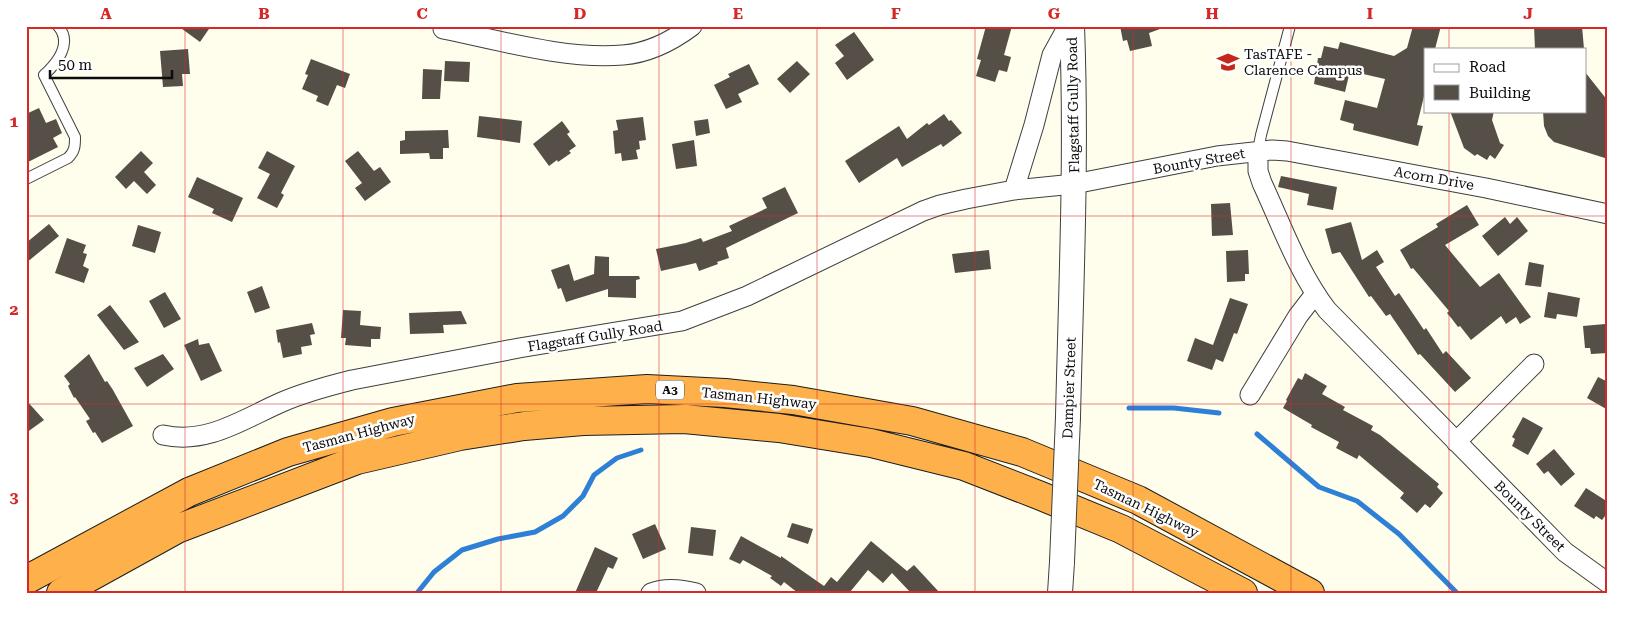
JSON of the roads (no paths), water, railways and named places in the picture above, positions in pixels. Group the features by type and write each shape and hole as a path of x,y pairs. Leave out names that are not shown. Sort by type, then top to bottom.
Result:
{"highway":[{"name":"Tasman Highway","path":"26,580 189,492 288,452 393,422 517,398 647,390 726,393 793,400 912,421 1022,452 1138,500 1310,593"},
{"name":"Tasman Highway","path":"61,593 177,529 357,460 460,436 524,426 684,419 779,428 870,443 964,466 1121,529 1244,593"}],"street":[{"path":"443,28 562,52 589,55 624,55 648,50 669,41 692,26"},
{"name":"Flagstaff Gully Road","path":"163,435 177,438 217,432 283,402 325,386 352,380 519,348 682,321 747,296 923,211 952,202 1014,190 1074,184 1074,79 1070,26"},
{"name":"Flagstaff Gully Road","path":"1014,190 1034,125 1052,55 1070,26"},
{"name":"Bounty Street","path":"1074,184 1217,156 1258,150 1258,171 1262,183 1315,294 1339,323 1565,552 1608,583"},
{"name":"Acorn Drive","path":"1258,150 1306,155 1486,188 1608,214"},
{"name":"Dampier Street","path":"1060,593 1068,417 1074,184"},
{"path":"1250,395 1298,316 1315,294"},
{"path":"1456,442 1534,364"},
{"path":"651,593 668,589 682,589 696,593"}],"lane":[{"path":"26,179 68,158 74,153 75,137 44,76 61,56 63,38 58,26"},
{"path":"1258,150 1290,26"}],"waterway":[{"path":"1129,408 1174,408 1219,413"},
{"path":"1257,434 1319,487 1357,501 1399,534 1457,593"},
{"path":"417,593 434,572 462,550 498,539 535,532 563,516 583,496 594,475 617,458 641,450"}],"place":[{"name":"TasTAFE - Clarence Campus","path":"1228,62"}]}
